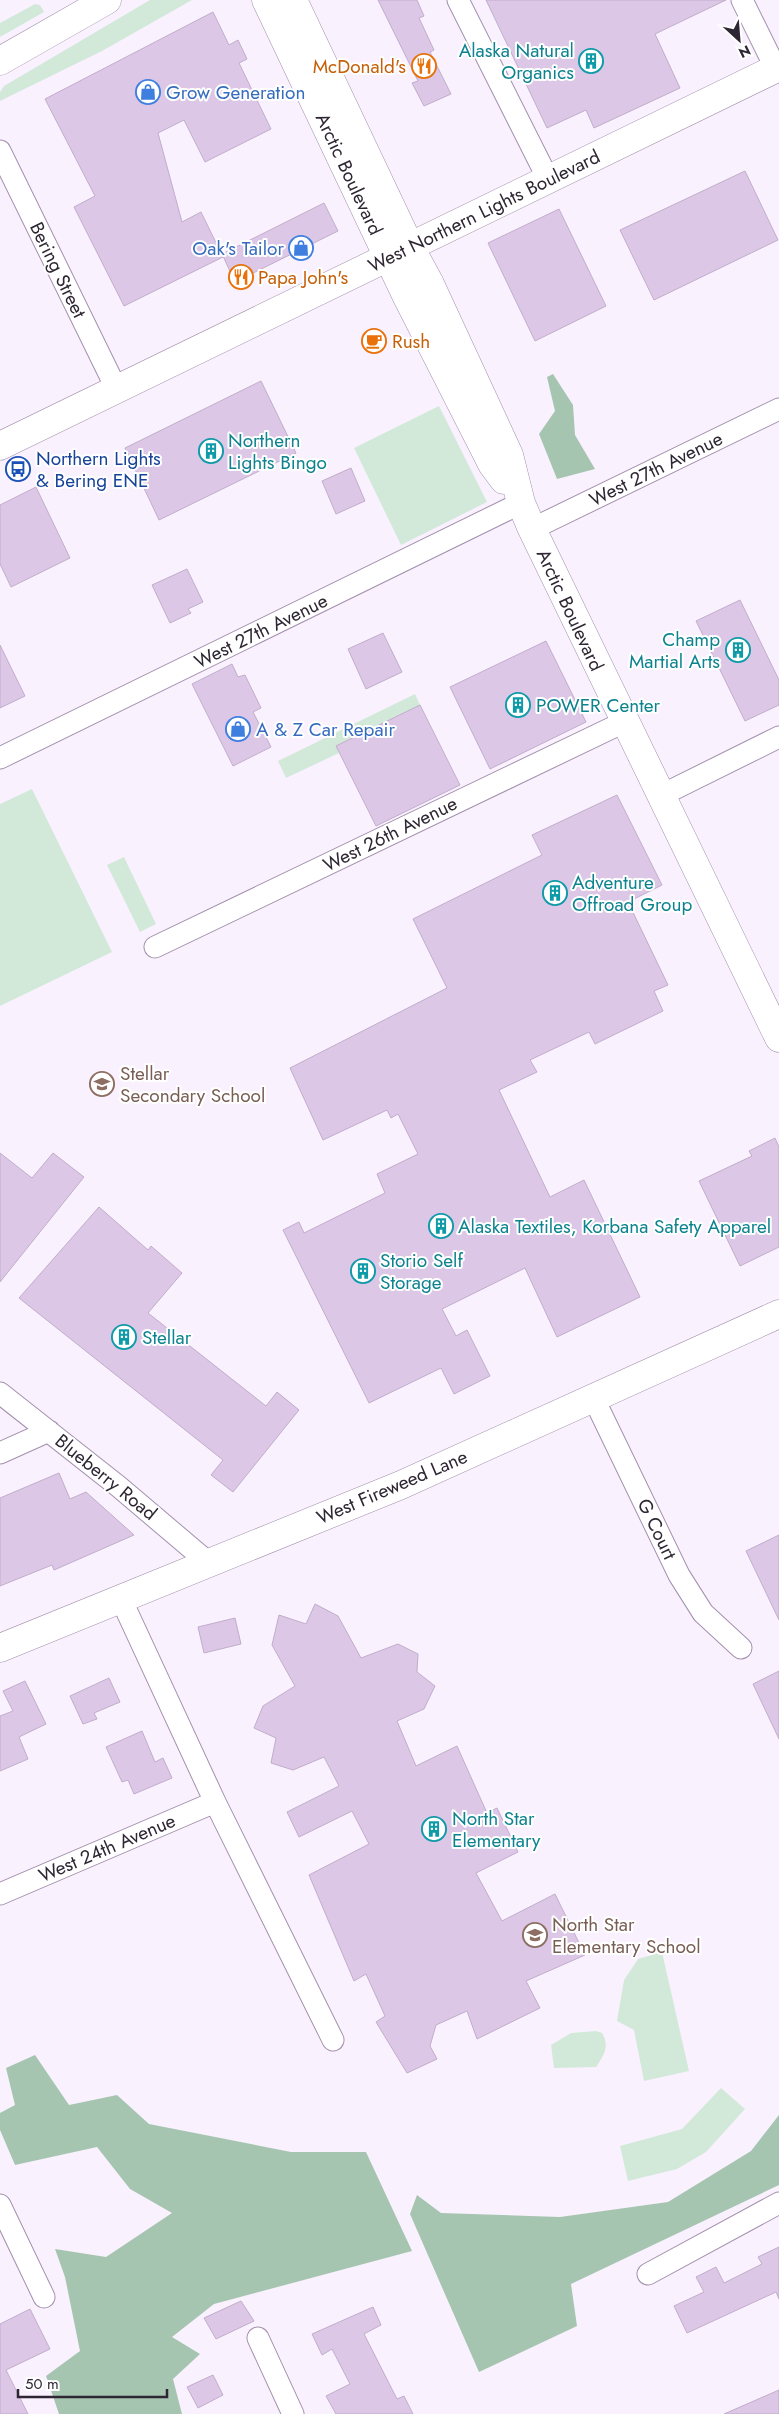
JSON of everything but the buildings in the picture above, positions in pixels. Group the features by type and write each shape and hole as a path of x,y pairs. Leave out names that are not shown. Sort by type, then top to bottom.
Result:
{"main road":[{"path":"0,61 107,0"},
{"name":"Arctic Boulevard","path":"266,0 399,253"},
{"name":"Arctic Boulevard","path":"293,0 399,253 492,464 522,503 532,529 624,722 779,1038"},
{"name":"West Northern Lights Boulevard","path":"0,446 777,68"},
{"name":"West Fireweed Lane","path":"0,1648 401,1485 779,1314"}],"street":[{"path":"458,0 548,180"},
{"path":"742,0 777,68"},
{"name":"Bering Street","path":"0,151 117,390"},
{"name":"West 27th Avenue","path":"532,529 779,409"},
{"name":"West 27th Avenue","path":"0,758 522,503"},
{"name":"West 26th Avenue","path":"155,946 624,722"},
{"path":"660,796 779,738"},
{"name":"Blueberry Road","path":"0,1393 210,1564"},
{"name":"G Court","path":"594,1397 679,1575 703,1613 740,1648"},
{"path":"0,1453 49,1431"},
{"path":"121,1599 215,1802 333,2040"},
{"name":"West 24th Avenue","path":"0,1894 215,1802"},
{"path":"648,2274 779,2203"},
{"path":"0,2205 44,2296"},
{"path":"258,2338 293,2414"}],"green space":[{"path":"150,0 192,0 102,51 0,101 0,92 4,86"},
{"path":"35,4 40,5 44,12 0,37 0,23"},
{"path":"553,374 573,405 575,435 595,469 557,479 539,434 555,411 547,377"},
{"path":"439,406 487,502 401,545 354,448"},
{"path":"415,694 420,705 337,746 339,753 286,778 278,761"},
{"path":"32,789 112,952 0,1006 0,804"},
{"path":"124,857 156,924 140,932 107,865"},
{"path":"662,1952 689,2071 644,2081 634,2030 617,2021 624,1980 638,1959"},
{"path":"596,2031 602,2033 606,2046 604,2054 596,2067 554,2068 551,2045 571,2033"},
{"path":"35,2055 69,2105 117,2095 149,2124 291,2152 366,2152 412,2251 214,2304 172,2337 200,2354 173,2379 182,2414 59,2414 46,2376 80,2351 65,2277 55,2249 106,2257 172,2213 130,2189 97,2147 15,2165 0,2130 0,2113 15,2105 6,2068"},
{"path":"721,2088 745,2109 706,2152 677,2169 628,2181 620,2146 682,2129"},
{"path":"779,2115 779,2185 571,2284 577,2326 479,2372 410,2214 417,2195 441,2213 560,2217 668,2202 751,2151"}],"place":[{"name":"Alaska Natural Organics","path":"591,61"},
{"name":"McDonald's","path":"424,66"},
{"name":"Grow Generation","path":"148,92"},
{"name":"Oak's Tailor","path":"301,248"},
{"name":"Papa John's","path":"241,277"},
{"name":"Rush","path":"374,341"},
{"name":"Northern Lights Bingo","path":"211,451"},
{"name":"Northern Lights & Bering ENE","path":"18,469"},
{"name":"Champ Martial Arts","path":"738,650"},
{"name":"POWER Center","path":"518,705"},
{"name":"A & Z Car Repair","path":"238,729"},
{"name":"Adventure Offroad Group","path":"555,893"},
{"name":"Stellar Secondary School","path":"102,1084"},
{"name":"Alaska Textiles, Korbana Safety Apparel","path":"441,1226"},
{"name":"Storio Self Storage","path":"363,1271"},
{"name":"Stellar","path":"124,1337"},
{"name":"North Star Elementary","path":"434,1829"},
{"name":"North Star Elementary School","path":"535,1935"}]}
